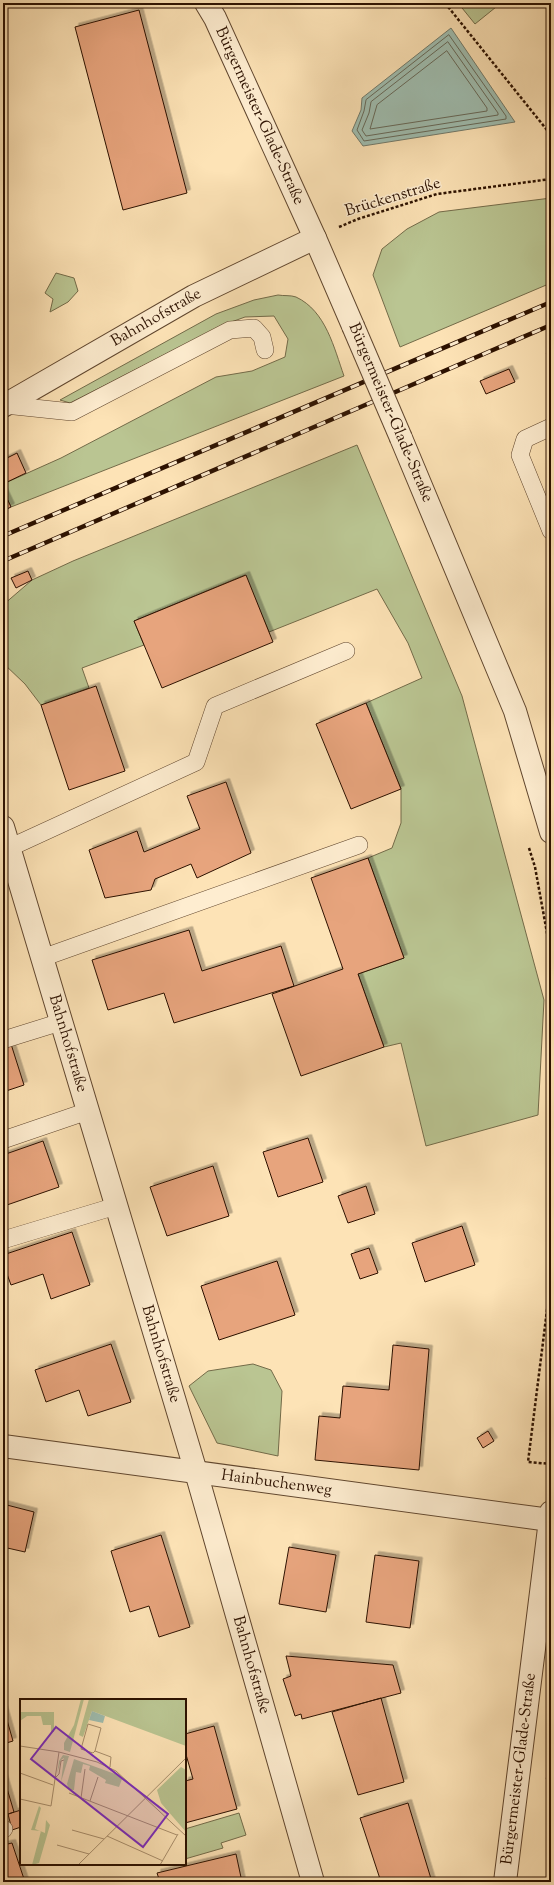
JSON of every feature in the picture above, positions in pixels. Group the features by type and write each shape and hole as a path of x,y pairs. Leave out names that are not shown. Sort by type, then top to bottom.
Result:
{"street":[{"name":"Bürgermeister-Glade-Straße","path":"206,3 215,18 315,238 515,710 551,832"},
{"name":"Bahnhofstraße","path":"4,406 194,296 315,238"},
{"name":"Bahnhofstraße","path":"3,827 196,1472 313,1882"},
{"name":"Hainbuchenweg","path":"3,1446 551,1517"},
{"name":"Bürgermeister-Glade-Straße","path":"506,1882 551,1517"}],"lane":[{"path":"4,406 72,412 230,330 254,328 262,337 265,350"},
{"path":"551,427 525,439 520,455 551,531"},
{"path":"9,848 196,762 215,706 346,650"},
{"path":"42,958 359,845"},
{"path":"3,1040 61,1022"},
{"path":"3,1140 88,1111"},
{"path":"3,1240 116,1206"}],"path":[{"path":"444,3 551,135"},
{"name":"Brückenstraße","path":"315,238 358,219 438,194 551,179"},
{"path":"547,353 548,356 551,355"},
{"path":"528,845 535,867 551,956"},
{"path":"551,1254 548,1302 528,1462 551,1464"}],"green space":[{"path":"458,3 501,3 475,24"},
{"path":"551,198 551,283 400,347 373,275 382,249 407,229 439,212"},
{"path":"56,273 74,278 78,291 68,302 50,312 53,299 45,293"},
{"path":"278,295 296,297 315,311 328,331 344,376 11,507 3,490 3,484 61,458 216,377 252,371 285,357 288,339 274,316 245,317 223,325 70,403 60,400 216,314 254,300"},
{"path":"357,445 462,696 544,1000 538,1115 426,1146 401,1043 384,1047 358,974 404,958 368,858 392,848 401,823 401,789 366,703 422,678 408,643 377,589 269,632 245,575 134,621 144,645 82,668 89,688 41,705 25,684 3,663 3,605 32,580 73,561"},
{"path":"253,1364 271,1370 282,1391 278,1456 217,1443 189,1386 208,1371"},
{"path":"239,1813 246,1835 221,1843 223,1848 186,1859 186,1829"}],"water":[{"path":"451,28 515,122 363,146 352,131 361,110 362,98"}],"building":[{"path":"139,10 187,193 123,210 75,27"},
{"path":"509,369 515,382 486,394 480,381"},
{"path":"17,453 26,473 3,484 3,460"},
{"path":"3,490 11,507 3,511"},
{"path":"28,571 32,580 16,588 11,578"},
{"path":"246,575 273,642 162,688 134,621"},
{"path":"96,686 125,771 69,790 41,705"},
{"path":"366,703 401,789 351,809 316,724"},
{"path":"226,782 251,853 197,878 191,864 155,879 151,890 105,898 89,850 137,831 144,852 200,829 187,796"},
{"path":"368,858 404,958 358,974 384,1047 301,1076 272,994 343,969 311,878"},
{"path":"189,930 202,971 281,946 294,986 174,1023 164,993 108,1010 92,960"},
{"path":"11,1044 24,1085 3,1092 3,1047"},
{"path":"308,1138 323,1182 278,1197 263,1152"},
{"path":"43,1141 59,1187 4,1206 3,1155"},
{"path":"213,1166 229,1216 167,1236 150,1187"},
{"path":"366,1186 375,1214 348,1223 338,1196"},
{"path":"462,1226 475,1265 425,1282 412,1243"},
{"path":"72,1232 90,1285 51,1299 43,1274 11,1285 3,1263 3,1255"},
{"path":"369,1248 378,1273 360,1279 351,1254"},
{"path":"277,1261 295,1315 219,1340 201,1286"},
{"path":"111,1344 131,1402 88,1416 79,1390 46,1402 35,1370"},
{"path":"393,1345 429,1349 419,1470 315,1460 319,1416 340,1418 343,1386 389,1390"},
{"path":"488,1431 494,1441 483,1448 477,1438"},
{"path":"3,1504 34,1512 25,1552 3,1547"},
{"path":"161,1535 190,1627 159,1637 149,1606 130,1612 111,1551"},
{"path":"289,1547 336,1555 326,1612 279,1604"},
{"path":"375,1555 419,1561 410,1628 366,1622"},
{"path":"286,1656 393,1665 401,1693 302,1719 301,1714 295,1716 283,1679 291,1676"},
{"path":"381,1698 404,1782 358,1795 332,1712"},
{"path":"3,1706 13,1741 3,1744"},
{"path":"214,1726 237,1809 186,1823 186,1781 193,1779 186,1754 186,1734"},
{"path":"3,1775 14,1812 3,1816"},
{"path":"408,1803 432,1882 381,1882 360,1818"},
{"path":"20,1810 20,1827 12,1830 8,1814"},
{"path":"12,1843 25,1882 3,1882 3,1845"},
{"path":"236,1854 242,1882 160,1882 157,1873"}],"railway":[{"path":"3,536 551,302"},
{"path":"3,561 551,325"}]}
